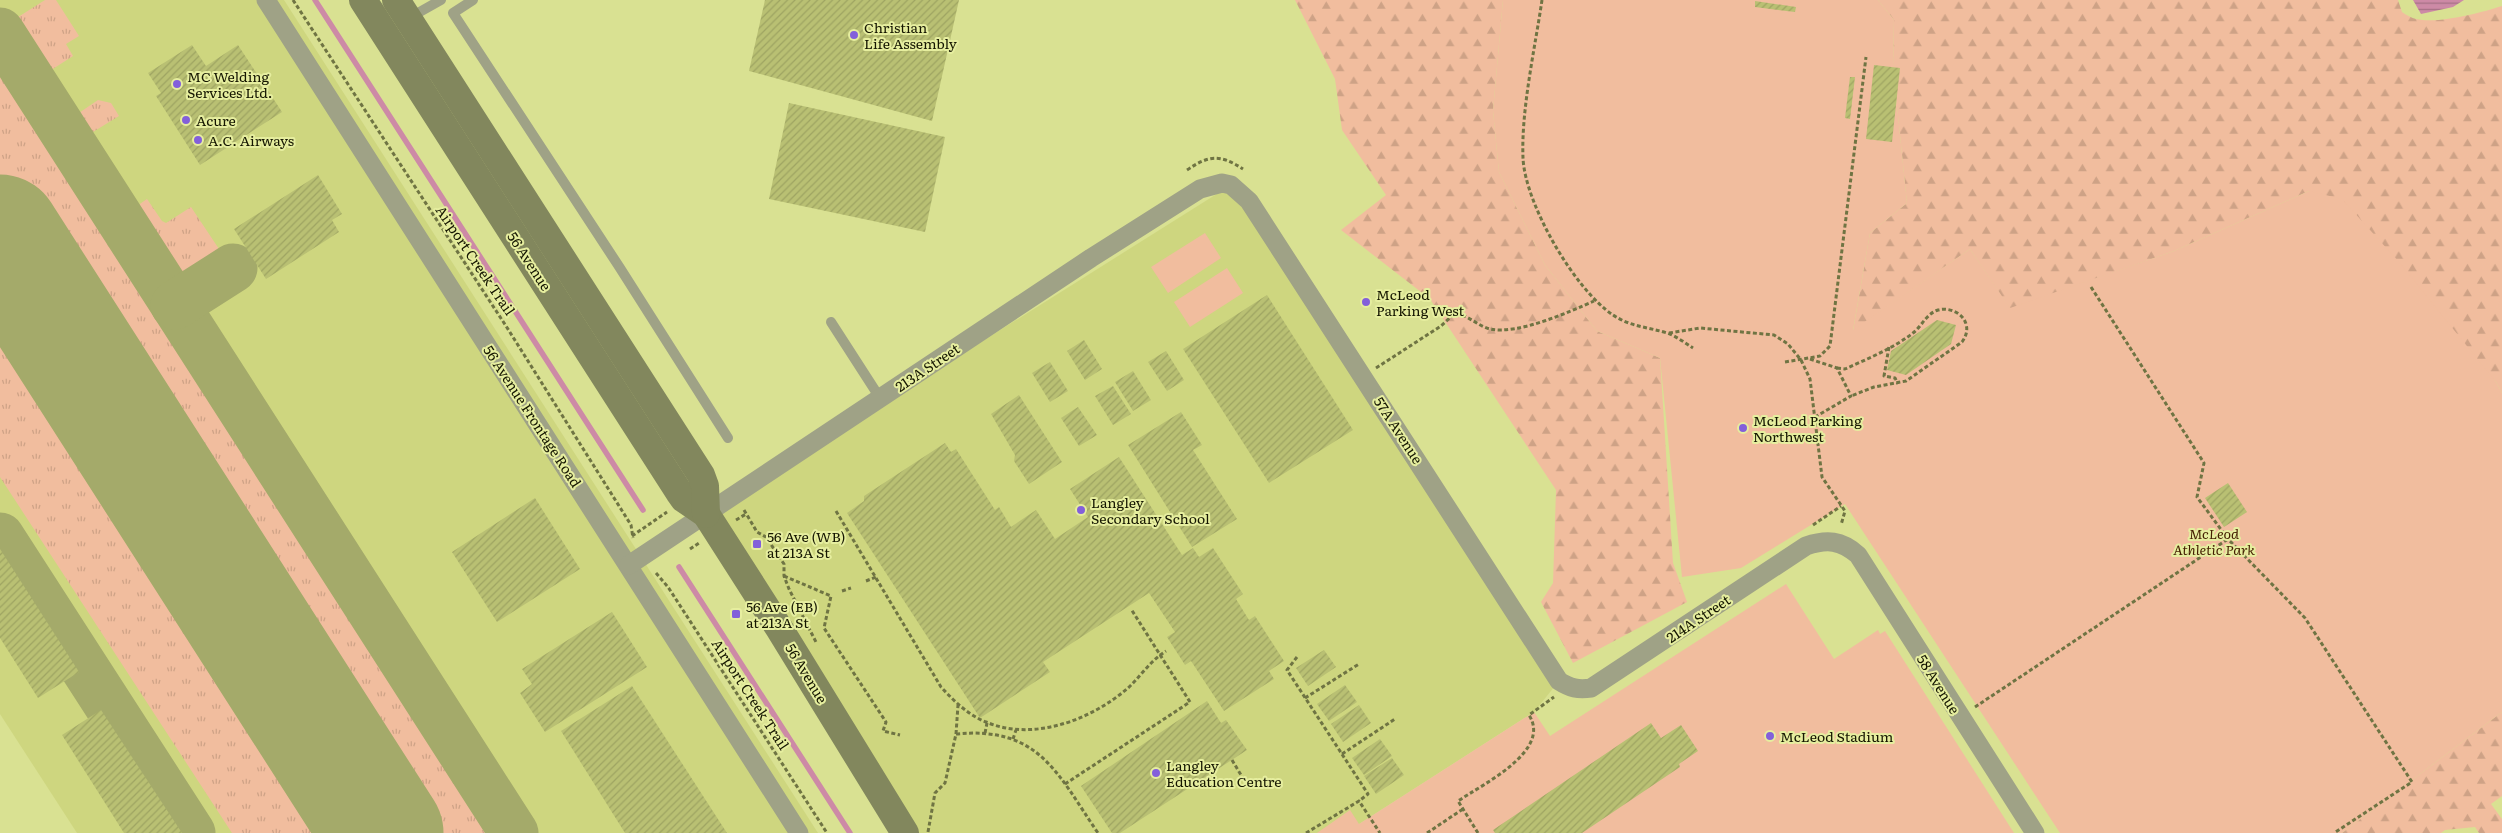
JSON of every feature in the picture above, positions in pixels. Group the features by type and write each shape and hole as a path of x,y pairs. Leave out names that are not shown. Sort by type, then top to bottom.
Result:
{"main road":[{"path":"369,10 402,9"},
{"name":"56 Avenue","path":"402,9 701,475 705,486 706,514"},
{"name":"56 Avenue","path":"369,10 678,492 684,499 706,514 779,628 904,833"}],"street":[{"name":"56 Avenue Frontage Road","path":"266,0 800,833"},
{"name":"213A Street","path":"629,565 1091,258 1200,188 1222,183 1232,186"},
{"name":"57A Avenue","path":"1232,186 1249,201 1557,689"},
{"name":"214A Street","path":"1557,689 1570,688 1580,690 1591,688 1806,546 1821,541 1837,542"},
{"name":"58 Avenue","path":"1837,542 1848,546 1858,554 2035,833"}],"lane":[{"path":"402,9 441,0"},
{"path":"473,0 453,13 599,235 728,438"},
{"path":"831,322 880,398"}],"path":[{"name":"Airport Creek Trail","path":"293,0 506,326 631,525 632,536 667,513"},
{"path":"1542,0 1527,104 1523,159 1528,182 1539,213 1559,254 1594,301 1625,322 1637,327 1668,333 1700,328 1774,335 1788,344 1801,360 1810,379 1822,477 1845,511 1837,542"},
{"path":"1785,362 1820,356 1830,346 1866,56"},
{"path":"1187,170 1202,160 1216,157 1232,162 1248,175"},
{"path":"2091,287 2204,464 2197,497 2228,539 2305,618 2412,782 2334,833"},
{"path":"1381,364 1440,326 1455,313 1489,328 1508,329 1557,317 1594,301"},
{"path":"1809,359 1845,369 1889,348 1915,332 1929,314 1942,309 1962,316 1967,326 1967,332 1962,342 1906,381 1874,387 1851,396 1815,417"},
{"path":"1668,333 1693,348"},
{"path":"1889,348 1884,376 1895,378 1898,384"},
{"path":"1838,368 1851,396"},
{"path":"1374,369 1379,378"},
{"path":"1806,529 1841,506"},
{"path":"836,511 941,687 958,705 987,723 1016,730 1053,726 1079,719 1100,709 1128,687 1166,651"},
{"path":"746,514 757,532 766,537 784,564 784,576 820,650"},
{"path":"1960,717 2228,539"},
{"name":"Airport Creek Trail","path":"653,570 668,587 827,833"},
{"path":"784,576 830,596 824,628 886,722 883,731 900,735"},
{"path":"866,582 876,577"},
{"path":"842,591 851,588"},
{"path":"1065,784 1190,702 1131,609"},
{"path":"1297,657 1287,670 1368,794 1306,833"},
{"path":"1305,698 1359,664"},
{"path":"1478,833 1458,801 1519,760 1535,736 1535,728 1529,715 1557,689"},
{"path":"928,833 935,793 945,782 956,734 958,705"},
{"path":"1342,754 1395,719"},
{"path":"985,733 987,723"},
{"path":"1013,739 1016,730"},
{"path":"956,734 985,733 1013,739 1033,748 1048,762 1065,784 1098,833"},
{"path":"1232,760 1247,785"},
{"path":"1359,800 1380,833"},
{"path":"1427,833 1463,809"}],"shaded area":[{"path":"0,0 284,0 818,833 77,833 0,714"},
{"path":"2413,0 2464,0 2453,7 2421,14"},
{"name":"Langley Secondary School","path":"1231,185 1559,681 1534,712 1345,833 898,833 698,520"}],"green space":[{"path":"45,0 56,0 79,36 66,44 73,56 48,72 15,19"},
{"path":"1295,0 1503,0 1493,111 1499,172 1545,265 1597,331 1660,358 1673,563 1687,602 1573,663 1541,602 1553,583 1556,490 1430,299 1341,230 1386,195 1342,130 1335,79"},
{"name":"McLeod Athletic Park","path":"1503,0 1878,0 1894,20 1893,67 1907,203 1870,233 1853,330 1970,249 2010,308 2174,251 2309,191 2342,199 2399,262 2496,382 2502,393 2502,712 2342,833 2060,833 1845,504 1741,568 1682,577 1660,358 1597,331 1545,265 1499,172 1493,111"},
{"path":"1878,0 2398,0 2402,12 2414,19 2425,20 2459,17 2502,6 2502,393 2496,382 2309,191 2174,251 2010,309 1970,249 1853,331 1870,233 1907,203 1893,67 1894,20"},
{"path":"0,50 503,833 421,833 0,176"},
{"path":"98,100 111,103 119,116 88,135 76,115"},
{"path":"147,199 162,221 166,223 191,207 223,255 221,266 185,289 134,208"},
{"path":"1205,233 1221,258 1168,293 1151,267"},
{"path":"1227,268 1243,293 1190,327 1174,302"},
{"path":"0,292 346,833 232,833 0,477"},
{"name":"McLeod Stadium","path":"1786,584 1834,659 1878,630 1880,634 1885,631 2014,833 1317,833 1350,810 1359,824 1534,712 1550,736"},
{"path":"2502,712 2502,796 2491,804 2502,819 2502,833 2479,833 2475,827 2445,830 2441,833 2342,833"}],"building":[{"name":"Christian Life Assembly","path":"765,0 959,0 932,121 749,71"},
{"path":"1755,1 1796,7 1795,12 1755,7"},
{"path":"192,45 206,66 238,45 282,112 200,165 156,96 161,93 148,73"},
{"path":"1874,65 1900,68 1892,142 1866,139"},
{"path":"1850,77 1855,77 1850,119 1845,118"},
{"path":"789,103 945,137 925,232 769,199"},
{"path":"318,175 342,214 332,220 339,232 266,279 234,229"},
{"path":"1267,295 1353,430 1269,483 1183,349"},
{"path":"1937,320 1956,325 1951,344 1906,375 1887,370 1891,351"},
{"path":"1084,340 1102,369 1085,380 1067,351"},
{"path":"1166,351 1184,380 1167,391 1148,362"},
{"path":"1050,362 1068,391 1050,402 1032,373"},
{"path":"1133,371 1151,400 1133,411 1115,382"},
{"path":"1113,386 1131,414 1113,425 1095,396"},
{"path":"1019,395 1062,462 1029,484 1014,461 1015,455 991,414"},
{"path":"1078,407 1097,435 1079,446 1061,418"},
{"path":"1181,412 1202,445 1193,450 1237,519 1192,547 1128,445"},
{"path":"945,443 951,452 956,449 995,510 999,507 1011,527 1036,510 1055,539 1088,517 1070,489 1119,457 1182,555 1193,548 1199,557 1213,548 1243,594 1236,599 1249,620 1255,616 1284,661 1269,671 1274,679 1224,711 1191,661 1185,665 1167,637 1175,632 1149,593 1043,662 1050,672 980,718 847,513 864,501 864,496"},
{"path":"2228,483 2247,512 2224,527 2205,498"},
{"path":"535,498 580,569 497,622 452,552"},
{"path":"0,549 79,672 38,698 0,638"},
{"path":"612,612 647,667 545,732 520,693 532,684 522,669"},
{"path":"1324,650 1336,667 1308,686 1296,668"},
{"path":"1345,685 1357,702 1329,721 1317,704"},
{"path":"632,686 727,833 625,833 561,731"},
{"name":"Langley Education Centre","path":"1207,701 1221,723 1226,720 1247,750 1120,833 1112,833 1081,786"},
{"path":"1359,705 1371,723 1343,742 1331,724"},
{"path":"101,710 182,833 124,833 62,735"},
{"path":"1651,723 1661,738 1681,725 1698,751 1679,764 1680,767 1582,833 1495,833 1493,830"},
{"path":"1380,739 1392,756 1364,775 1352,758"},
{"path":"1392,758 1404,775 1376,794 1364,776"}],"waterway":[{"path":"315,0 643,510"},
{"path":"679,567 850,833"}],"taxiway":[{"path":"0,32 514,833"},
{"path":"175,305 233,268"},
{"path":"0,537 191,833"}],"runway":[{"path":"0,235 383,833"}],"place":[{"name":"Christian Life Assembly","path":"854,35"},
{"name":"MC Welding Services Ltd.","path":"177,84"},
{"name":"Acure","path":"186,120"},
{"name":"A.C. Airways","path":"198,140"},
{"name":"McLeod Parking West","path":"1366,302"},
{"name":"McLeod Parking Northwest","path":"1743,428"},
{"name":"Langley Secondary School","path":"1081,510"},
{"name":"56 Ave (WB) at 213A St","path":"757,544"},
{"name":"56 Ave (EB) at 213A St","path":"736,614"},
{"name":"McLeod Stadium","path":"1770,736"},
{"name":"Langley Education Centre","path":"1156,773"}]}
